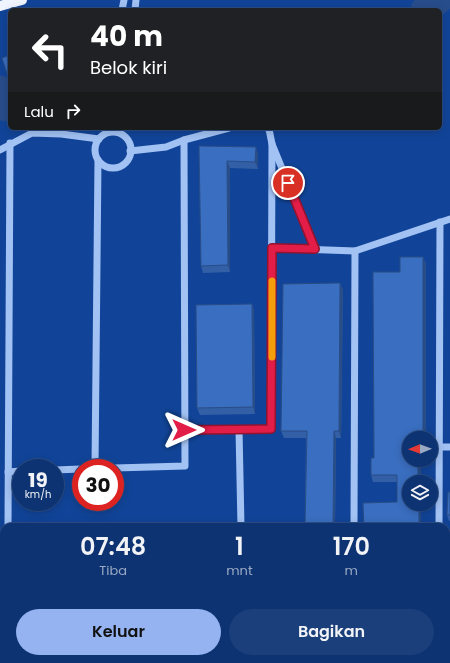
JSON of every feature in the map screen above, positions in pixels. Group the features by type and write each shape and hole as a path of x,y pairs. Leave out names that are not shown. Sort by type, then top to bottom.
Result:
{"main road":[{"path":"0,6 22,0"}],"street":[{"path":"114,130 127,140 130,151 128,158 123,164 109,168 100,162 96,155 97,142 103,135 114,130"},
{"path":"130,151 166,147 184,140 222,130"},
{"path":"269,130 272,144 315,249"},
{"path":"0,150 10,143 32,133 88,137 97,142"},
{"path":"124,468 185,466 184,140"},
{"path":"8,523 10,143"},
{"path":"184,430 271,429 272,144"},
{"path":"95,459 98,182 100,162"},
{"path":"272,248 356,252 450,219"},
{"path":"439,523 440,222"},
{"path":"354,523 356,252"},
{"path":"238,429 241,523"},
{"path":"440,447 450,447"},
{"path":"8,472 12,472"}],"building":[{"path":"8,56 8,77 2,58"},
{"path":"199,146 256,147 255,162 227,161 228,265 201,266"},
{"path":"400,257 423,257 423,431 402,431 402,467 418,467 418,475 402,475 402,511 419,511 419,523 364,523 363,503 397,502 397,475 371,475 371,458 374,458 373,272 400,272"},
{"path":"340,283 339,431 334,431 333,523 305,523 307,431 281,431 283,284"},
{"path":"252,304 253,407 197,408 196,305"},
{"path":"448,492 450,492 450,515 447,515"}],"waterway":[{"path":"428,8 438,0"},
{"path":"0,90 6,107"}],"slow traffic":[{"path":"272,281 272,357"}],"route":[{"path":"184,430 271,429 272,248 315,249 288,183"}]}
